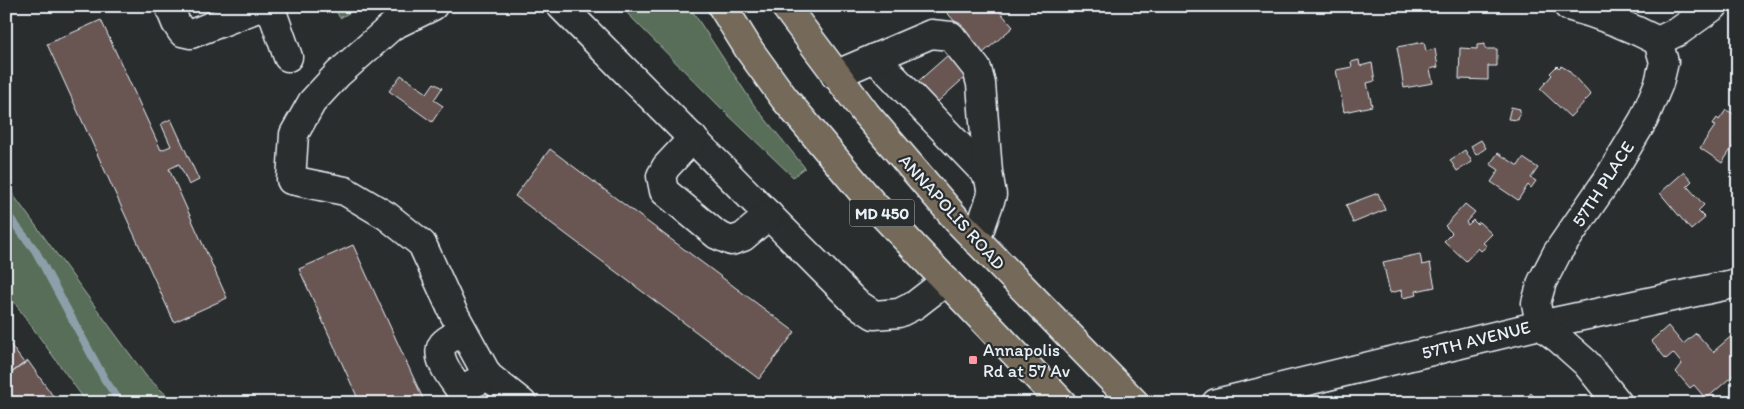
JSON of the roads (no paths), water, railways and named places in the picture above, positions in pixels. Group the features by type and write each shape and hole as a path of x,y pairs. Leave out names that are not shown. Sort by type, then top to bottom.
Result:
{"main road":[{"name":"MD 450","path":"722,6 750,52 784,98 871,202 1062,403"},
{"name":"ANNAPOLIS ROAD","path":"785,6 835,76 911,168 976,240 1135,403"}],"street":[{"path":"169,6 182,32 191,34 262,6"},
{"path":"270,6 288,58"},
{"path":"433,6 392,26 338,74 312,102 294,134 291,180 345,190 388,216 422,244 488,376 522,403"},
{"path":"561,6 856,303 874,314 899,313 915,305 946,281"},
{"path":"1568,6 1629,26 1658,41 1679,31 1714,6"},
{"path":"835,76 931,34 951,36 977,69 981,84 988,176 992,195 976,240"},
{"name":"57TH PLACE","path":"1540,324 1536,303 1542,282 1557,253 1608,179 1644,119 1659,83 1664,62 1658,41"},
{"path":"875,58 988,176"},
{"path":"693,138 666,167 661,176 664,192 717,235 731,241 744,237 769,215"},
{"name":"57TH AVENUE","path":"1216,403 1540,324 1738,283"},
{"path":"1540,324 1586,363 1618,403"}],"waterway":[{"path":"6,213 35,250 105,380 121,403"}],"place":[{"name":"Annapolis Rd at 57 Av","path":"973,360"}]}
